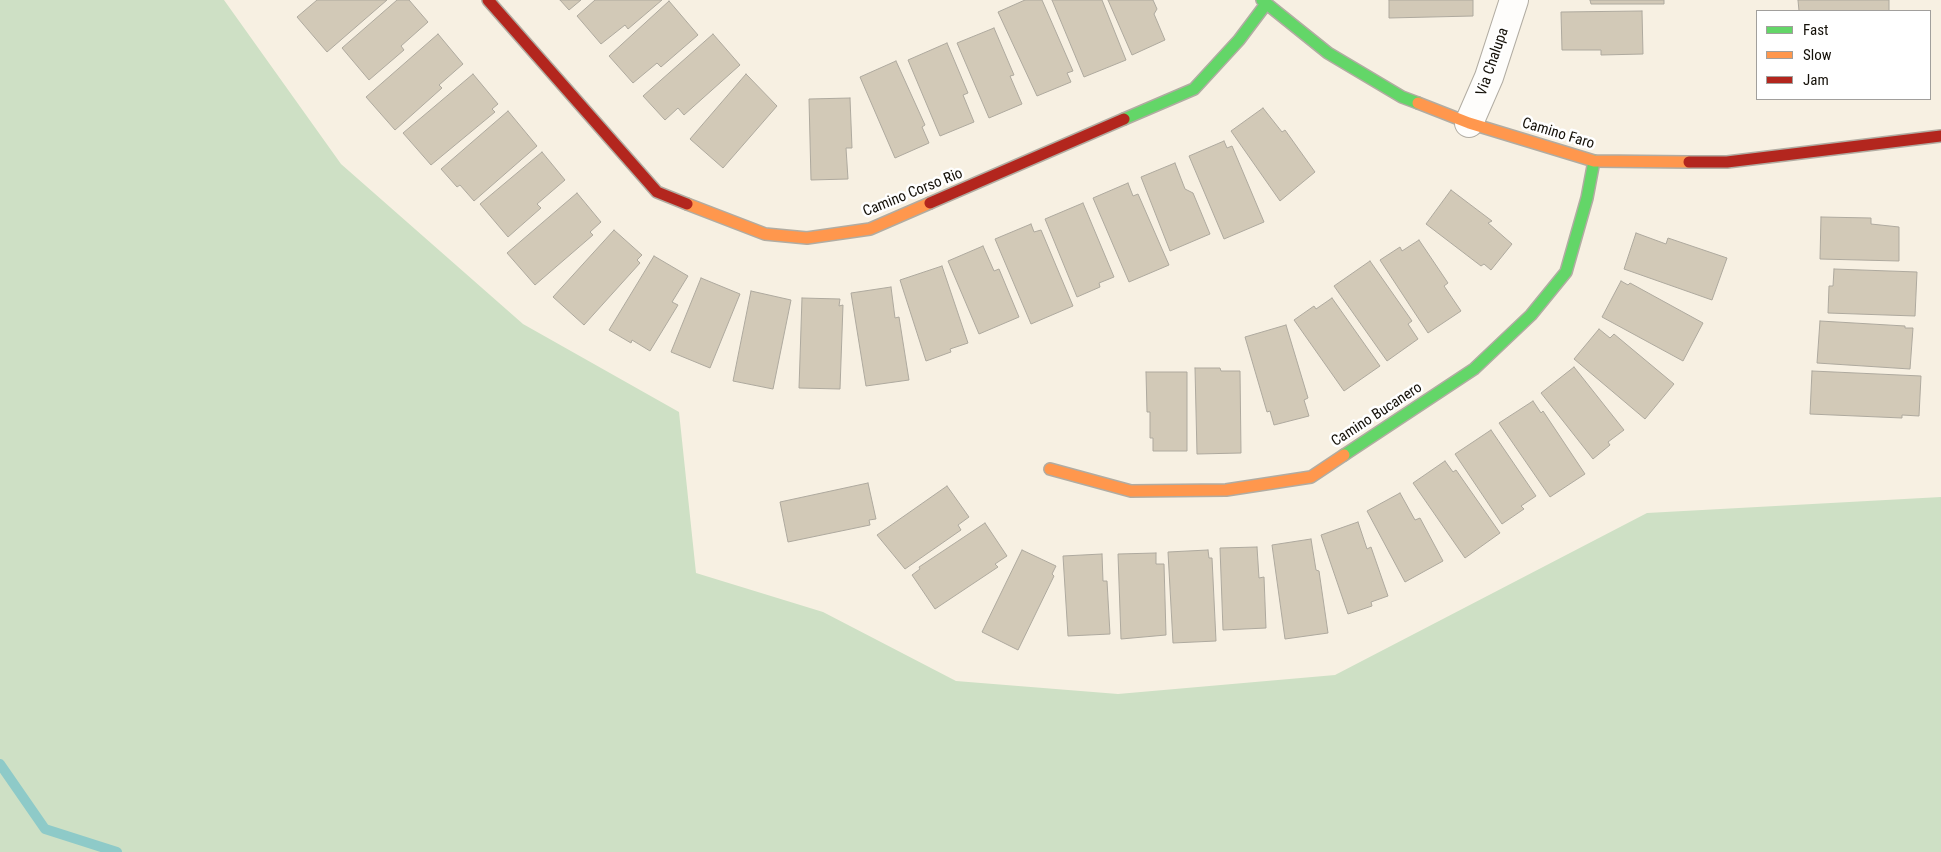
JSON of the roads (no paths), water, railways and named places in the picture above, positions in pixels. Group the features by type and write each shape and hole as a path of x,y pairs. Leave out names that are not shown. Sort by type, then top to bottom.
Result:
{"street":[{"name":"Camino Corso Rio","path":"488,0 657,192 765,234 807,238 870,229 1194,89 1239,40 1264,2"},
{"name":"Via Chalupa","path":"1469,123 1489,77 1514,0"},
{"name":"Camino Faro","path":"1264,2 1328,53 1402,97 1469,123 1594,161 1727,162 1941,136"},
{"name":"Camino Bucanero","path":"1050,469 1131,491 1226,490 1311,476 1474,369 1531,315 1566,272 1587,198 1594,161"}],"waterway":[{"path":"0,764 45,829 117,852"}]}
